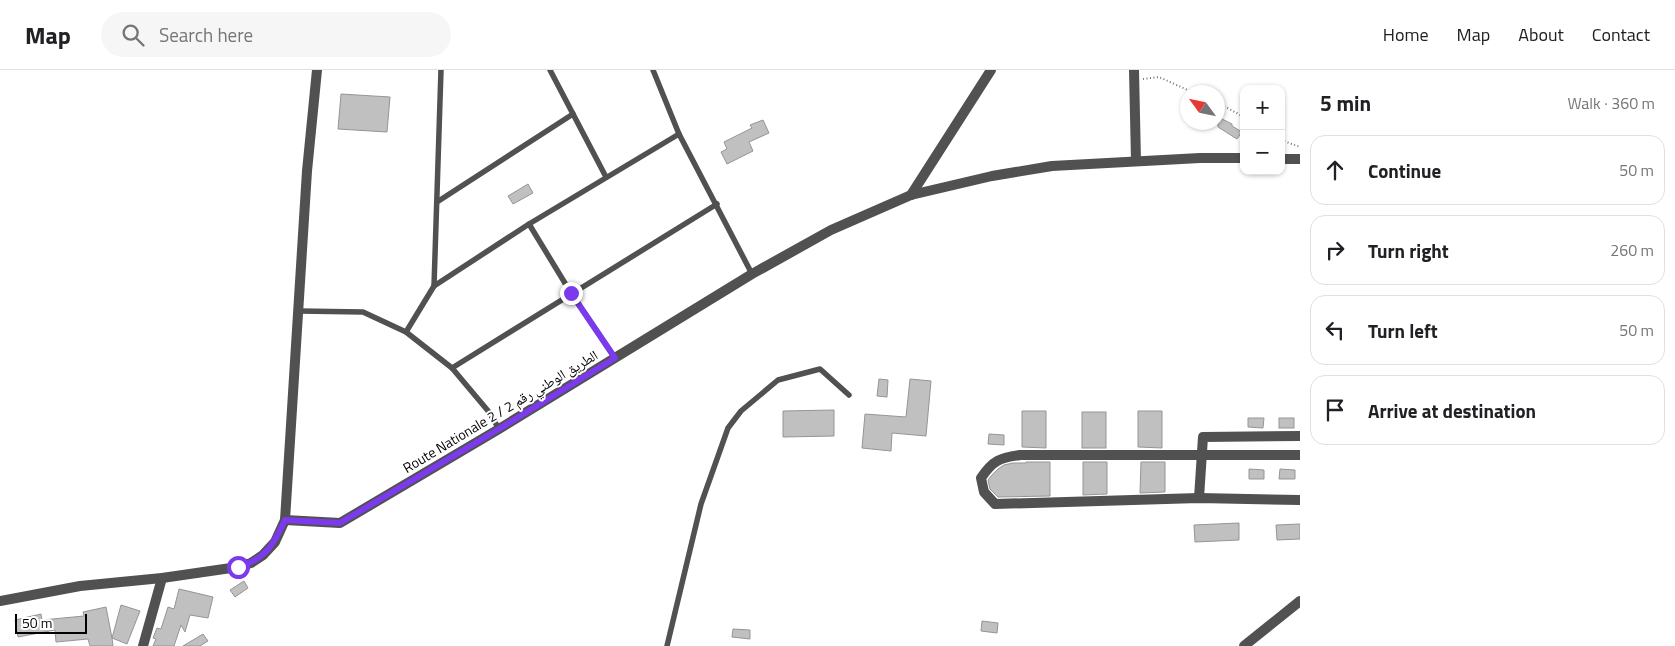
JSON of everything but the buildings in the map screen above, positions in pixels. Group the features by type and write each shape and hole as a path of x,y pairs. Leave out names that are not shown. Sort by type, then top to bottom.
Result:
{"street":[{"path":"0,601 80,586 162,578 238,567 252,563 264,555 275,542 285,520 307,170 317,70"},
{"path":"911,195 991,70"},
{"path":"1133,75 1136,161"},
{"name":"Route Nationale 2 / الطريق الوطني رقم 2","path":"285,520 340,523 499,429 752,274 831,230 911,195 992,176 1052,166 1200,158 1240,158"},
{"path":"1285,159 1300,159"},
{"path":"1199,498 1203,437 1300,436"},
{"path":"1300,454 1202,456 1020,455 1001,458 987,469 981,478 984,492 995,504 1199,498 1300,500"},
{"path":"143,646 162,578"},
{"path":"1244,646 1300,601"}],"lane":[{"path":"434,286 441,70"},
{"path":"550,70 606,177"},
{"path":"653,70 679,134 752,274"},
{"path":"437,202 573,114"},
{"path":"406,332 434,286 529,224 679,134"},
{"path":"452,368 717,204"},
{"path":"529,224 571,293 615,358"},
{"path":"299,311 363,312 406,332 452,368 489,412 499,429"},
{"path":"667,646 701,504 728,428 741,411 778,380 820,369 849,395"}],"path":[{"path":"1133,75 1158,77 1180,87"},
{"path":"1225,107 1240,115"},
{"path":"1285,141 1300,147"}],"route":[{"path":"238,567 252,563 264,555 275,542 285,520 340,523 615,358 571,293"}]}
